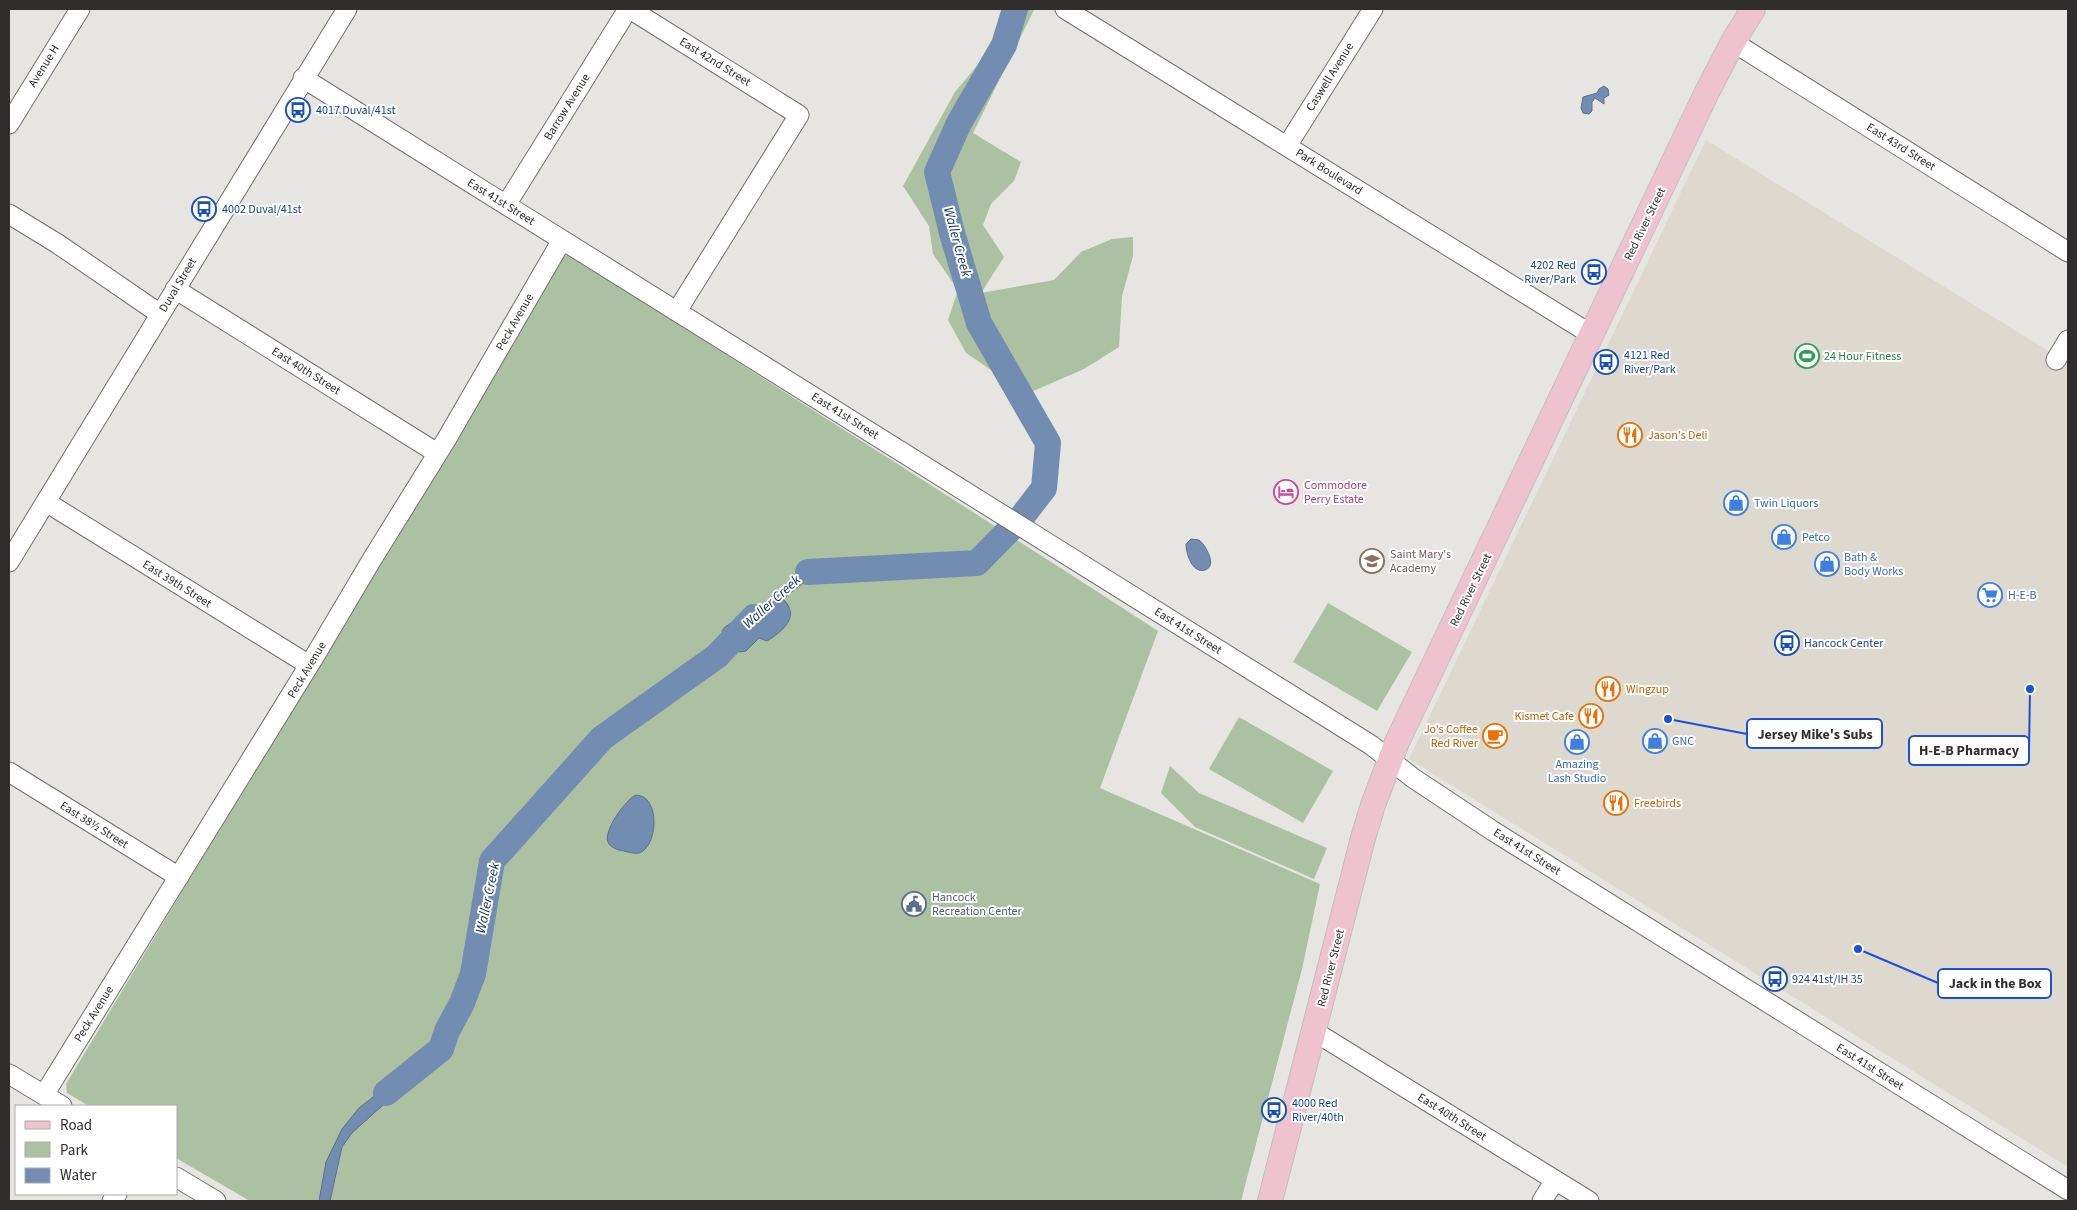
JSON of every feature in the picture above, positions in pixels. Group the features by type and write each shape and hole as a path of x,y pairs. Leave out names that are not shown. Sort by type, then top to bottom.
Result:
{"main road":[{"name":"Red River Street","path":"1270,1201 1315,1032 1363,838 1373,805 1397,742 1707,92 1753,9"}],"street":[{"name":"Avenue H","path":"9,124 80,9"},
{"name":"Duval Street","path":"9,562 347,9"},
{"name":"East 42nd Street","path":"629,9 799,115 677,311"},
{"name":"Barrow Avenue","path":"506,205 629,9"},
{"name":"Park Boulevard","path":"1065,9 1592,335"},
{"name":"Caswell Avenue","path":"1287,146 1373,9"},
{"name":"East 43rd Street","path":"1733,42 2068,252"},
{"name":"East 41st Street","path":"304,78 1371,745 1413,778 1493,831 2068,1190"},
{"path":"9,214 58,244 160,314"},
{"name":"Peck Avenue","path":"44,1095 309,665 562,240"},
{"name":"East 40th Street","path":"175,289 437,452"},
{"path":"2056,360 2068,340"},
{"name":"East 39th Street","path":"46,502 309,665"},
{"name":"East 38½ Street","path":"9,772 179,878"},
{"name":"East 40th Street","path":"1315,1032 1588,1201"},
{"path":"9,1074 60,1105"},
{"path":"178,1178 216,1201"},
{"path":"1542,1201 1555,1180"}],"shaded area":[{"name":"Hancock Center","path":"1706,140 2068,363 2068,1167 1409,759"}],"green space":[{"path":"1005,9 1034,10 973,133 1021,162 1014,181 991,204 983,225 1004,257 981,293 1054,280 1081,252 1112,239 1133,237 1133,256 1122,296 1119,347 1084,369 1031,392 991,370 966,353 948,320 958,290 933,254 929,226 903,186 955,92 996,43"},
{"path":"566,255 574,257 1158,631 1100,788 1320,884 1302,969 1241,1201 250,1201 178,1159 178,1105 87,1105 67,1093 66,1084 555,272 561,259"},
{"path":"1328,603 1412,652 1377,711 1293,662"},
{"path":"1239,717 1333,771 1303,823 1209,769"},
{"path":"1170,766 1199,793 1327,848 1314,879 1195,827 1161,793"}],"water":[{"path":"1604,86 1608,89 1609,95 1604,98 1604,104 1595,98 1592,102 1592,111 1589,114 1583,113 1581,108 1583,97 1597,93"},
{"path":"1191,539 1199,540 1207,550 1210,560 1209,568 1200,570 1193,566 1186,544"},
{"path":"834,560 844,561 846,567 843,572 829,578 808,579 783,599 788,605 790,617 788,623 779,633 767,641 759,638 746,651 739,652 725,638 722,631 725,627 751,607 759,607 810,565"},
{"path":"636,795 644,798 650,804 654,822 650,842 639,853 612,847 607,837 616,816 627,802"},
{"path":"465,990 468,995 467,1005 450,1044 445,1046 442,1054 436,1061 421,1070 418,1060 440,1036 453,1011 458,993"},
{"path":"411,1060 416,1073 413,1078 352,1133 342,1147 330,1201 319,1201 326,1162 342,1129 359,1108 396,1079"}],"waterway":[{"name":"Waller Creek","path":"808,572 977,563 1021,518 1044,488 1048,443 979,323 952,233 937,172 959,123 1004,45 1015,9"},
{"name":"Waller Creek","path":"386,1093 441,1049 447,1031 462,1003 473,974 492,861 602,738 717,656 754,617"}],"place":[{"name":"4017 Duval/41st","path":"298,110"},
{"name":"4002 Duval/41st","path":"204,209"},
{"name":"4202 Red River/Park","path":"1594,272"},
{"name":"24 Hour Fitness","path":"1807,356"},
{"name":"4121 Red River/Park","path":"1606,362"},
{"name":"Jason's Deli","path":"1630,435"},
{"name":"Commodore Perry Estate","path":"1286,492"},
{"name":"Twin Liquors","path":"1736,503"},
{"name":"Petco","path":"1784,537"},
{"name":"Saint Mary's Academy","path":"1372,561"},
{"name":"Bath & Body Works","path":"1827,564"},
{"name":"H-E-B","path":"1990,595"},
{"name":"Hancock Center","path":"1787,643"},
{"name":"Wingzup","path":"1608,689"},
{"name":"H-E-B Pharmacy","path":"2030,689"},
{"name":"Kismet Cafe","path":"1591,716"},
{"name":"Jersey Mike's Subs","path":"1668,719"},
{"name":"Jo's Coffee Red River","path":"1495,736"},
{"name":"GNC","path":"1655,741"},
{"name":"Amazing Lash Studio","path":"1577,742"},
{"name":"Freebirds","path":"1616,803"},
{"name":"Hancock Recreation Center","path":"914,904"},
{"name":"Jack in the Box","path":"1858,949"},
{"name":"924 41st/IH 35","path":"1775,979"},
{"name":"4000 Red River/40th","path":"1274,1110"}]}
